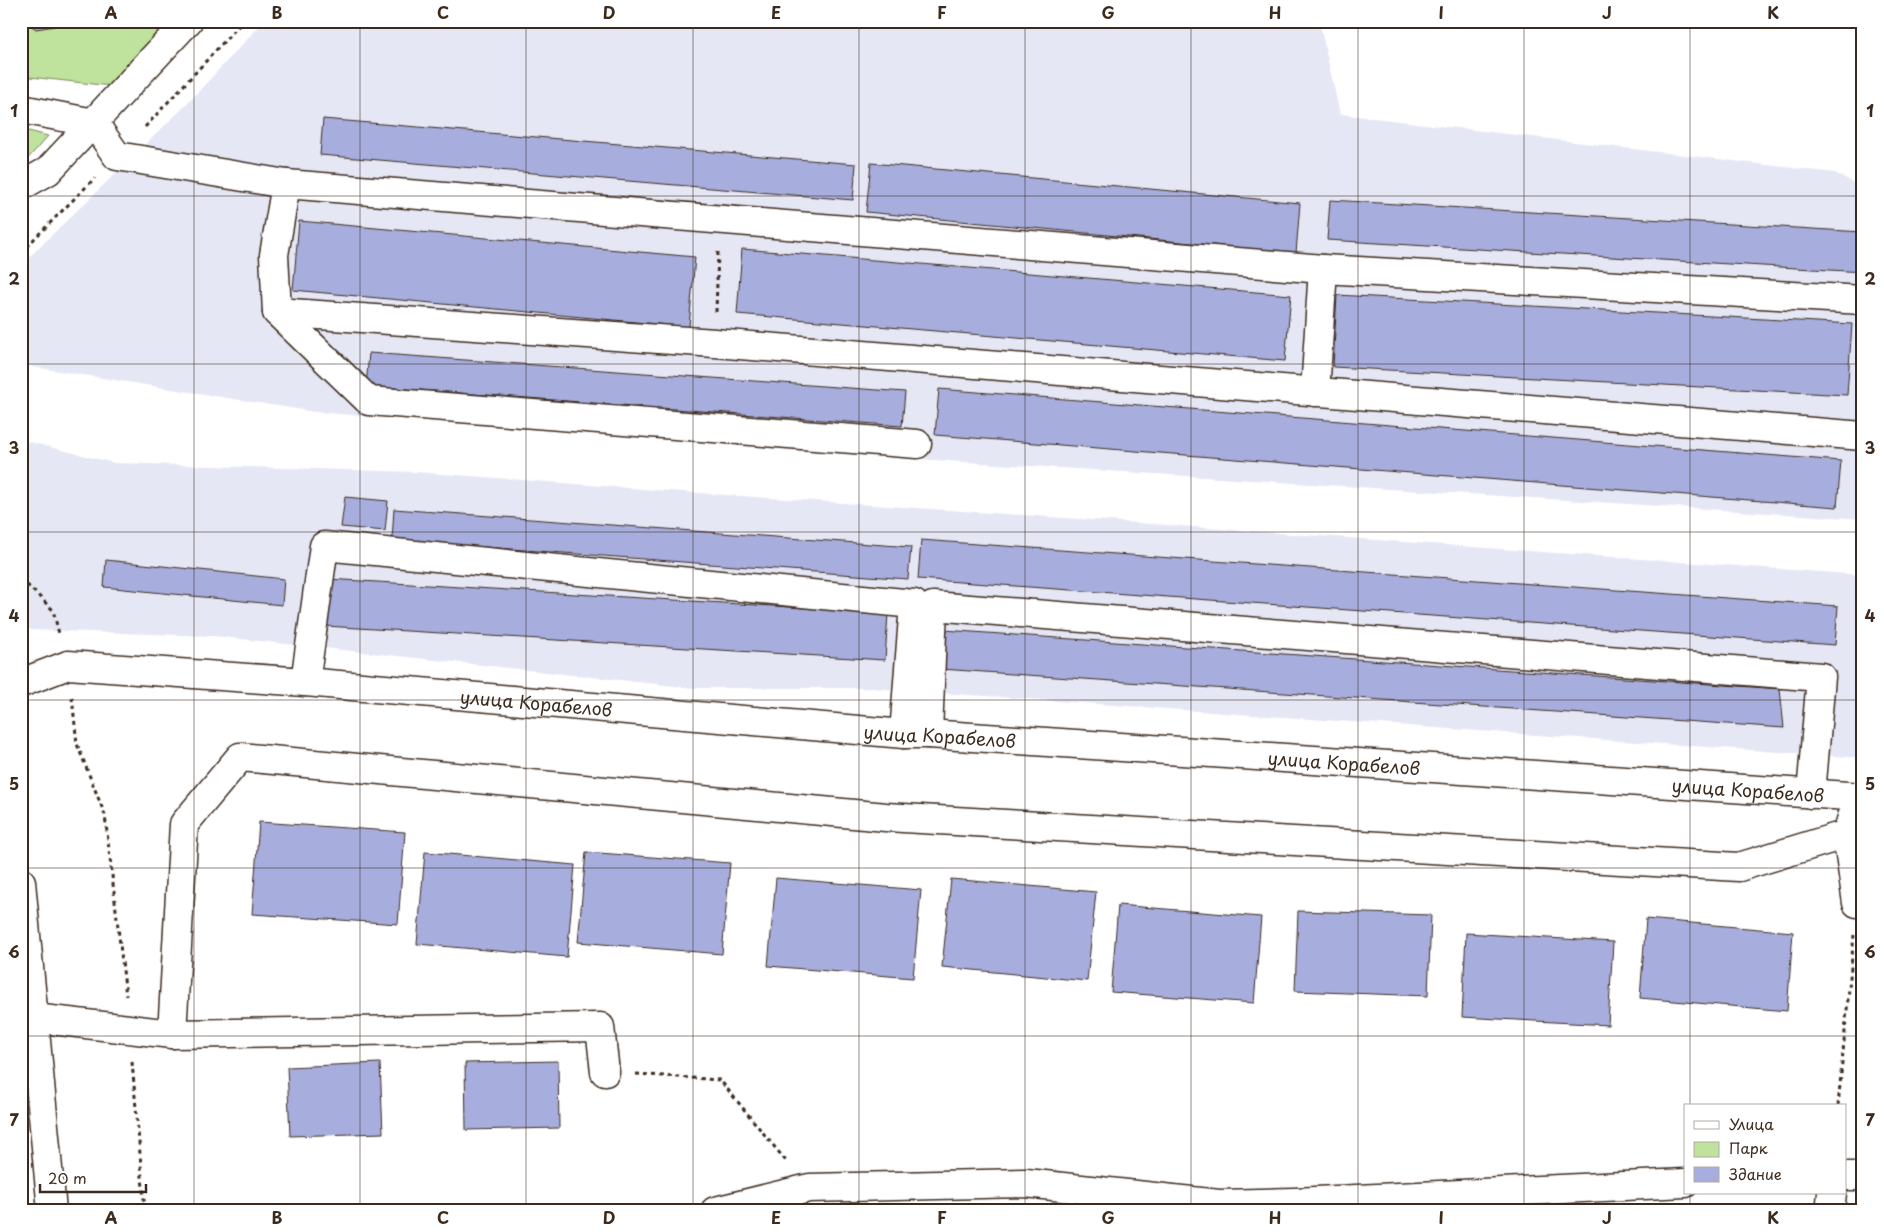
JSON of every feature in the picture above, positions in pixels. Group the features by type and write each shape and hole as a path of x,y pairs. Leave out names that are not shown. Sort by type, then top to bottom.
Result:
{"street":[{"path":"21,186 48,172 188,21"},
{"path":"21,109 94,123 117,156 286,184 1323,268 1863,300"},
{"path":"286,184 274,255 277,312 369,401 917,444"},
{"path":"1315,392 1323,268"},
{"path":"277,312 715,343 1863,436"},
{"path":"305,682 324,546 914,604 916,734"},
{"path":"916,734 933,606 1821,677 1810,794"},
{"name":"улица Корабелов","path":"21,683 68,664 305,682 916,734 1860,797"},
{"path":"172,1034 184,824 240,757 886,817 1739,867 1847,834"},
{"path":"1860,797 1847,834 1860,903"},
{"path":"21,882 52,1211"},
{"path":"34,1018 172,1034 600,1027 605,1072"},
{"path":"1846,1176 1863,1176"},
{"path":"715,1211 809,1188 1026,1183 1218,1207 1684,1183"},
{"path":"1830,1211 1832,1194"}],"path":[{"path":"715,343 720,219"},
{"path":"21,579 53,610 68,664 77,744 106,815 130,1029 146,1211"},
{"path":"1838,1104 1860,903"},
{"path":"605,1072 720,1080 809,1188"}],"shaded area":[{"path":"264,21 1319,21 1340,114 1835,173 1863,188 1863,519 841,454 315,412 21,365 21,265 185,106"},
{"path":"21,440 114,463 416,472 1863,575 1863,758 871,688 693,688 213,636 31,630 21,622"}],"green space":[{"path":"21,21 169,21 111,86 21,76"},
{"path":"21,129 48,136 21,165"}],"building":[{"path":"24,21 58,21 55,26 36,29"},
{"path":"323,119 856,164 853,200 320,155"},
{"path":"871,163 1300,203 1296,253 866,212"},
{"path":"1330,200 1863,232 1863,272 1327,240"},
{"path":"299,221 695,257 689,327 293,290"},
{"path":"742,249 1291,295 1285,361 737,314"},
{"path":"1337,295 1852,324 1847,395 1333,367"},
{"path":"369,353 905,392 902,426 366,386"},
{"path":"939,389 1841,461 1837,507 935,435"},
{"path":"345,497 388,501 385,531 341,527"},
{"path":"394,509 911,547 908,579 392,540"},
{"path":"921,540 1838,606 1835,645 918,579"},
{"path":"106,560 284,579 282,605 104,587"},
{"path":"328,579 888,613 885,660 325,626"},
{"path":"944,630 1780,689 1784,728 941,669"},
{"path":"259,822 405,832 398,924 252,914"},
{"path":"425,852 575,865 567,957 417,944"},
{"path":"586,852 730,863 722,954 578,942"},
{"path":"776,878 921,890 913,978 768,966"},
{"path":"951,879 1096,892 1087,981 942,967"},
{"path":"1118,905 1261,917 1254,1003 1111,992"},
{"path":"1298,911 1431,915 1428,996 1295,991"},
{"path":"1646,919 1793,932 1787,1011 1640,998"},
{"path":"1466,933 1613,942 1608,1025 1462,1017"},
{"path":"558,1061 559,1128 466,1130 465,1063"},
{"path":"380,1063 383,1133 290,1136 287,1067"}]}
